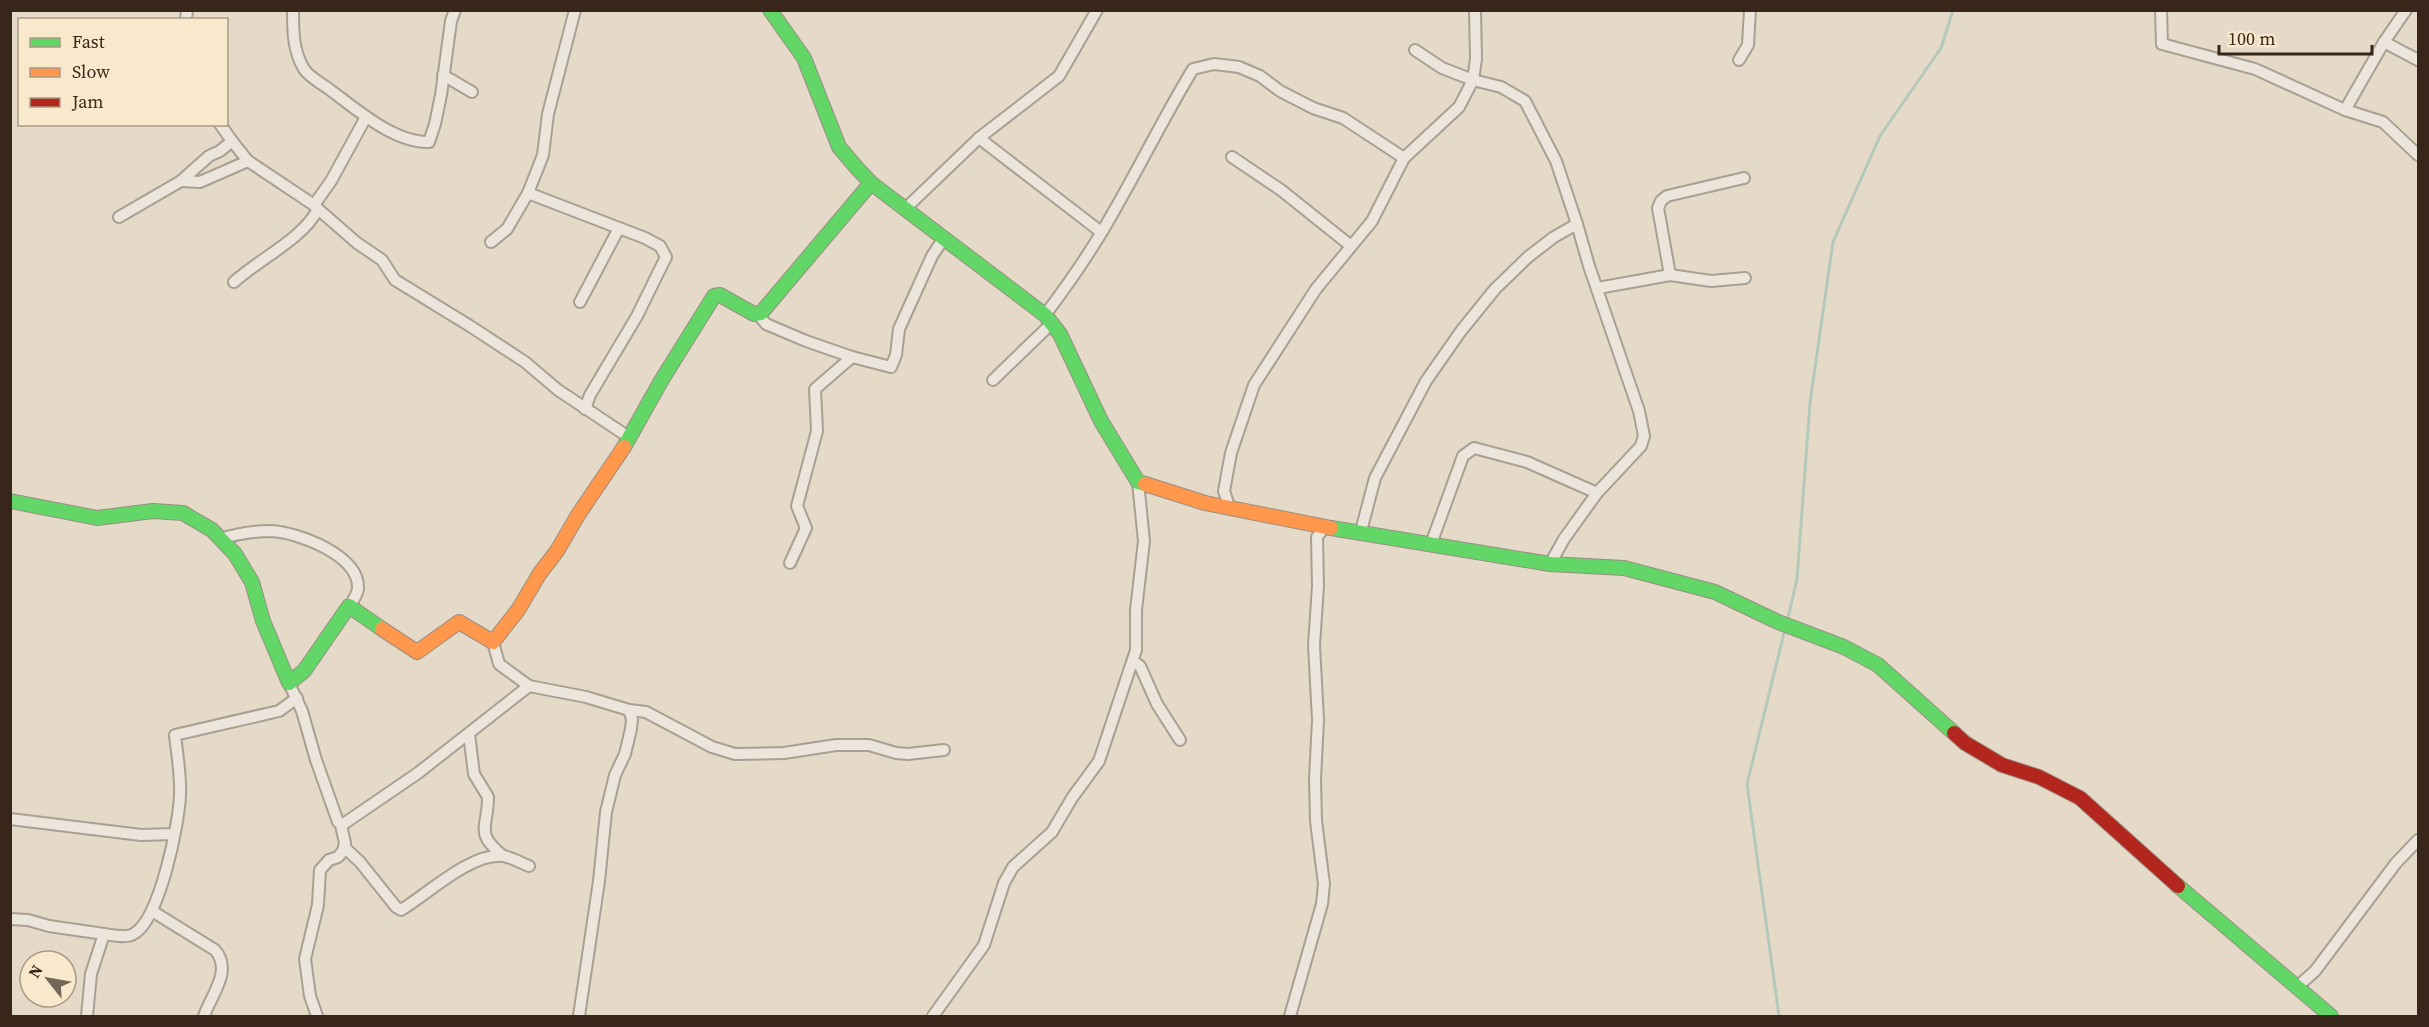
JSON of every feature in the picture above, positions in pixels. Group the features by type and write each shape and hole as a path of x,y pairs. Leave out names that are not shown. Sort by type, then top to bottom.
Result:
{"street":[{"path":"293,10 296,48 306,72 366,117 409,140 429,142 435,124 451,21 455,10"},
{"path":"491,242 507,229 528,193 543,155 550,105 575,10"},
{"path":"770,10 804,58 839,147 871,183 1048,320 1060,334 1101,421 1138,482 1144,541 1136,610 1136,650 1099,761 1072,798 1052,832 1013,867 1004,883 984,945 933,1017"},
{"path":"905,209 979,138 1059,76 1097,10"},
{"path":"1230,509 1224,491 1231,453 1254,385 1317,289 1372,221 1404,158 1460,107 1473,80 1476,59 1475,10"},
{"path":"1739,60 1748,45 1750,10"},
{"path":"2161,10 2162,45 2255,69 2346,110 2383,122 2418,155"},
{"path":"2346,110 2384,42 2406,10"},
{"path":"2384,42 2418,60"},
{"path":"1415,50 1442,68 1473,80 1501,87 1525,101 1556,162 1639,411 1644,436 1641,446 1597,493 1564,539 1550,564"},
{"path":"993,380 1048,320 1101,232 1193,69 1215,64 1239,67 1260,76 1280,91 1313,108 1342,118 1371,139 1404,158"},
{"path":"443,75 472,92"},
{"path":"234,282 259,260 312,222 316,207 366,117"},
{"path":"221,126 248,161 316,207 357,243 382,260 395,280 525,362 558,390 630,438"},
{"path":"979,138 1101,232"},
{"path":"119,217 181,181 209,156 220,151 232,141"},
{"path":"1232,157 1281,190 1351,246"},
{"path":"181,181 200,182 248,161"},
{"path":"1670,275 1658,208 1660,201 1667,196 1744,178"},
{"path":"758,314 871,183"},
{"path":"528,193 660,246 666,257 646,298 590,395 585,409"},
{"path":"1361,531 1375,478 1426,381 1461,331 1495,289 1528,257 1554,237 1577,224"},
{"path":"580,302 619,228"},
{"path":"493,642 518,610 630,438 661,381 714,296 720,295 758,314 766,324 806,341 852,357 891,367 896,355 899,329 932,256 944,238"},
{"path":"1598,288 1670,275 1711,280 1745,278"},
{"path":"790,563 806,528 797,506 817,431 815,389 852,357"},
{"path":"1431,544 1463,456 1474,448 1527,462 1597,493"},
{"path":"1138,482 1205,503 1302,523 1321,532 1361,531 1550,564 1624,568 1715,592 1778,622 1844,647 1878,665 1965,742 2002,765 2039,777 2080,798 2108,821 2152,864 2331,1017"},
{"path":"1205,503 1224,491"},
{"path":"10,501 97,518 153,511 183,513 212,530 236,554 252,582 263,621 297,698 316,760 340,825 344,847 360,862 396,907 401,910 466,867 488,858 503,856"},
{"path":"220,539 234,535 273,531 304,537 338,555 355,576 358,590 350,606 304,671 289,683"},
{"path":"1290,1017 1322,904 1324,884 1316,821 1315,779 1318,738 1314,645 1321,532"},
{"path":"350,606 417,652 459,622 493,642 499,664 529,686 646,712 712,747 735,754 784,753 836,745 869,745 908,754 944,750"},
{"path":"1133,661 1140,666 1157,704 1180,740"},
{"path":"340,825 418,773 529,686"},
{"path":"10,919 28,920 49,926 104,934 130,936 138,932 152,911 174,834 180,795 176,735 279,711 297,698"},
{"path":"579,1017 606,812 615,775 625,754 631,729 632,719 629,710"},
{"path":"469,734 474,774 488,797 484,832 487,840 503,856 529,866"},
{"path":"10,819 141,835 174,834"},
{"path":"2297,987 2315,971 2396,863 2415,852 2418,840"},
{"path":"317,1017 310,996 305,959 318,905 320,870 329,861 338,857 344,847"},
{"path":"152,911 215,950 222,958 223,968 219,982 204,1017"},
{"path":"87,1017 89,982 104,934"}],"waterway":[{"path":"1787,622 1797,579 1810,403 1833,242 1880,136 1941,48 1953,10"},
{"path":"1779,1016 1747,784 1785,629"}],"traffic: fast":[{"path":"770,10 804,58 839,147 871,183 1045,315 1060,334 1101,421 1138,482 1145,484"},
{"path":"624,447 661,381 714,296 720,295 754,314 761,313 871,183"},
{"path":"10,501 97,518 153,511 183,513 212,530 235,554 252,582 263,621 289,683 304,671 349,606 382,629"},
{"path":"1331,528 1550,564 1624,568 1715,592 1778,622 1844,647 1878,665 1954,733"},
{"path":"2178,886 2331,1016"}],"traffic: slow":[{"path":"382,629 417,652 459,622 493,642 518,610 624,447"},
{"path":"1145,484 1205,503 1331,528"}],"traffic: jam":[{"path":"1954,733 1965,743 2002,765 2039,777 2080,798 2178,886"}]}
